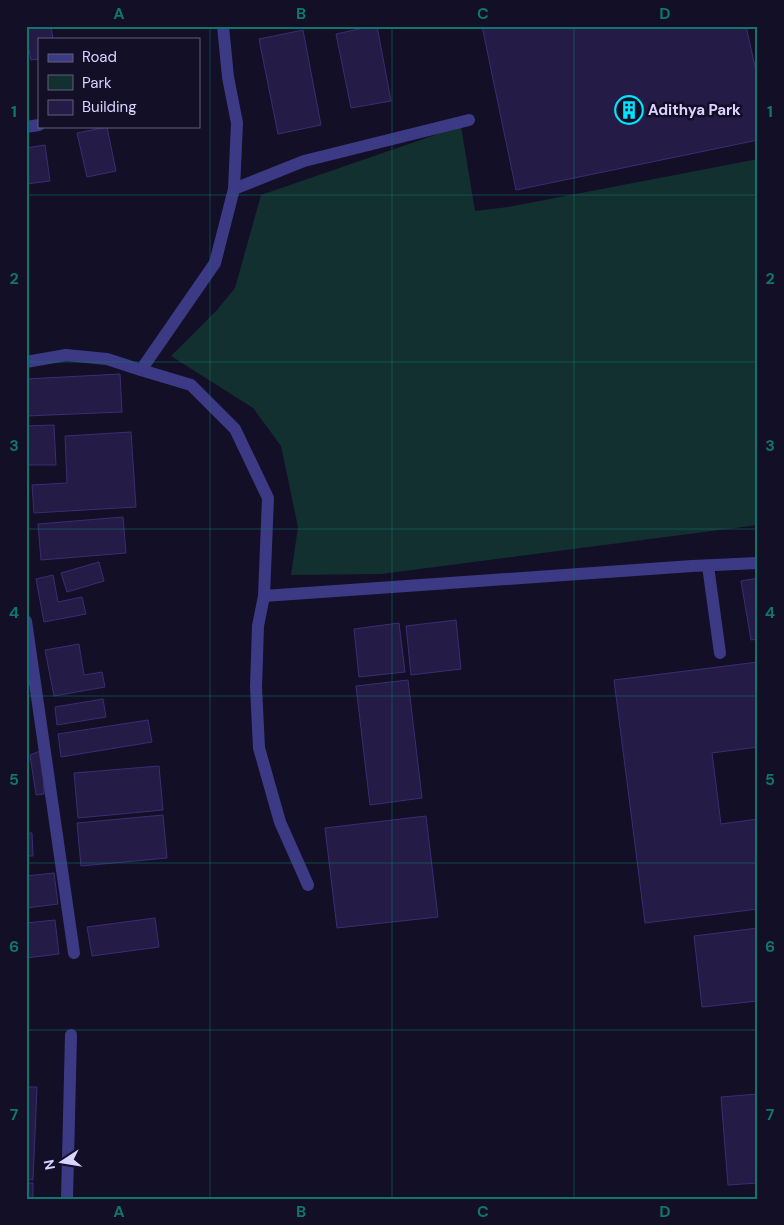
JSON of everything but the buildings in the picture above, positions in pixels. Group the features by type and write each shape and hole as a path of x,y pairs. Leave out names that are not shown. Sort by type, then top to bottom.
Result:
{"street":[{"path":"141,370 215,263 234,189 237,123 228,77 223,26"},
{"path":"234,189 304,161 470,120"},
{"path":"26,362 66,355 107,359 191,385 235,429 268,498 264,596 258,626 256,687 259,748 280,822 308,885"},
{"path":"264,596 758,563"},
{"path":"708,566 720,653"},
{"path":"26,620 74,953"},
{"path":"67,1199 71,1035"}],"green space":[{"path":"461,126 475,211 508,207 758,159 758,525 381,574 291,575 298,527 281,446 253,408 171,356 217,310 235,288 261,195"}],"place":[{"name":"Adithya Park","path":"629,110"}]}
